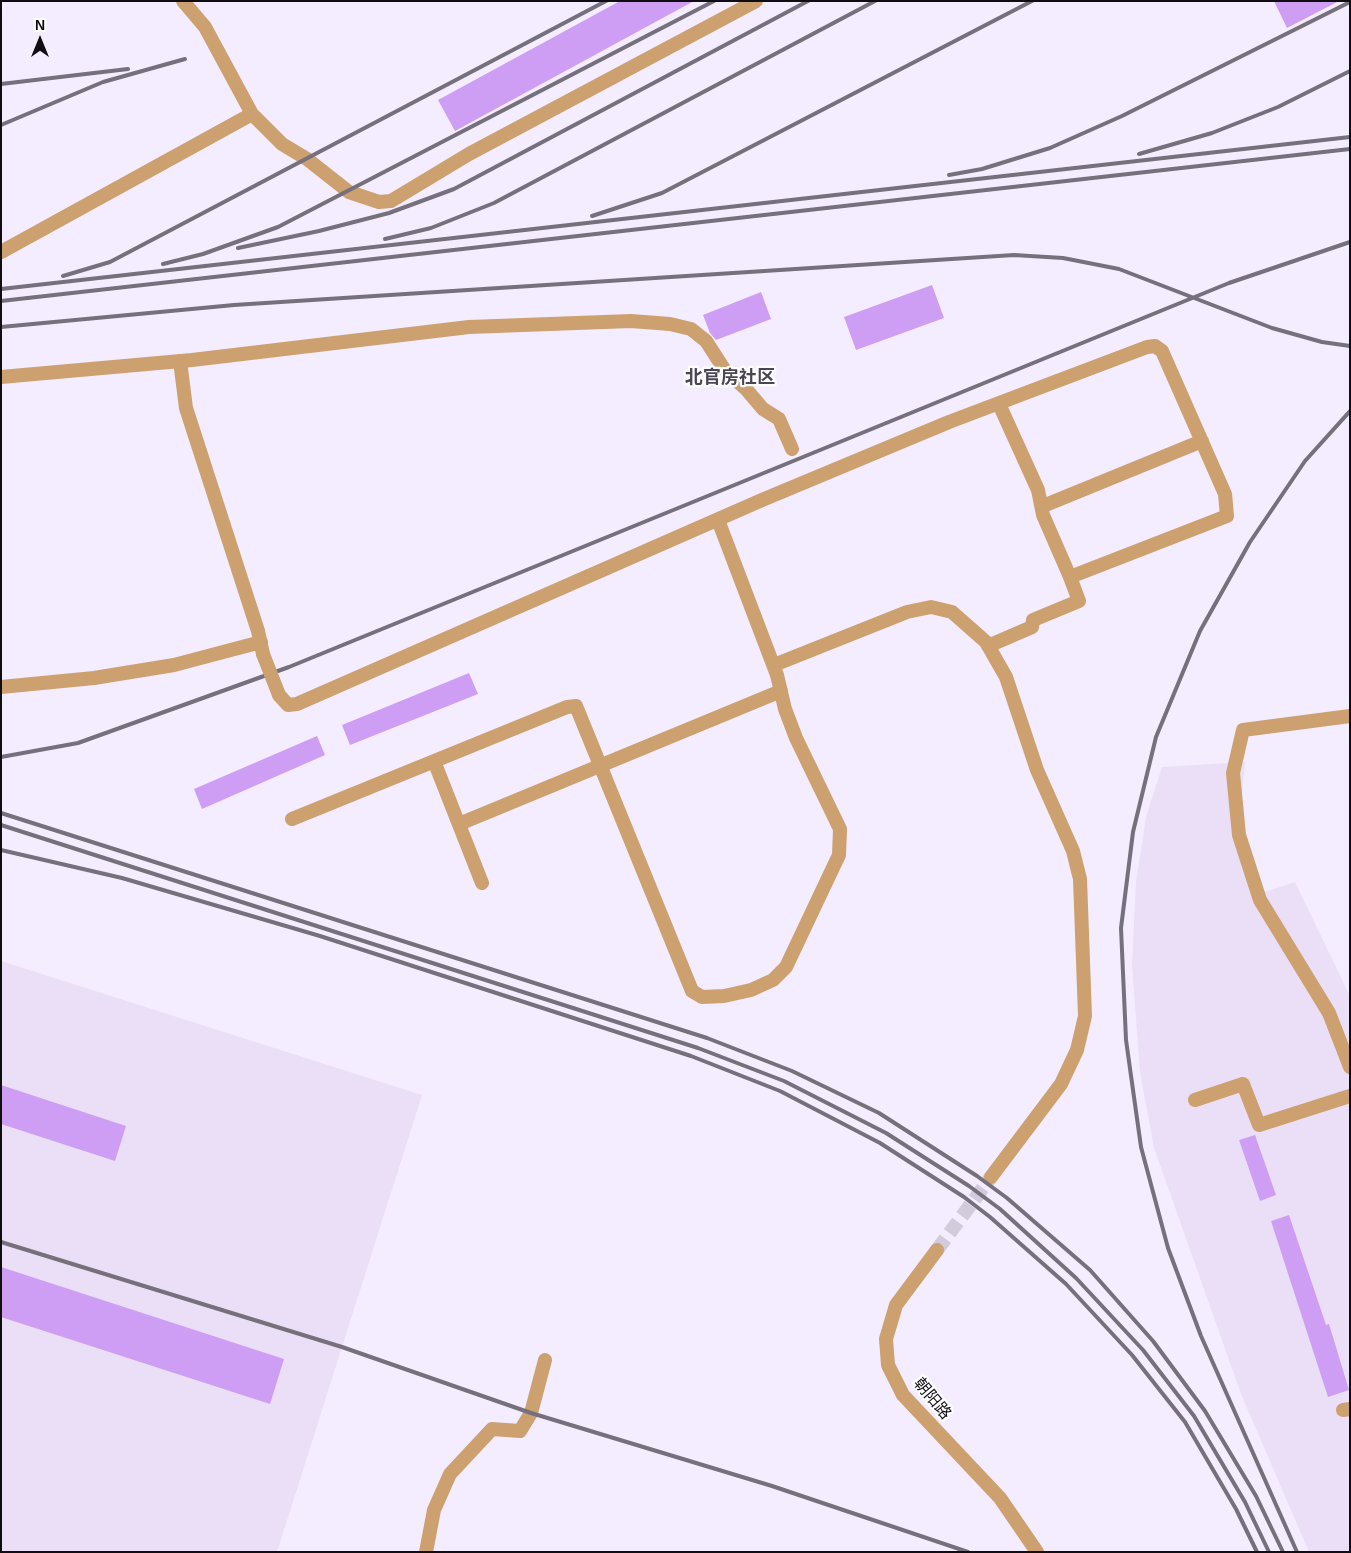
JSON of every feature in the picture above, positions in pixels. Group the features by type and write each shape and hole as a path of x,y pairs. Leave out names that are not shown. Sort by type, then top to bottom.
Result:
{"street":[{"path":"183,1 204,27 252,114 282,144 307,159 349,192 379,202 391,201 469,154 756,1"},
{"path":"1,252 252,114"},
{"path":"1,376 180,361 469,327 621,322 670,324 691,329 706,341 724,368 763,409 779,419 792,449"},
{"path":"180,361 186,408 262,648 279,695 288,705 297,704 718,520 999,404 1147,346 1155,346 1162,351 1225,494 1227,516 1070,577"},
{"path":"988,646 1032,627 1033,620 1079,601 1043,515 1038,490 999,404"},
{"path":"1042,506 1202,441"},
{"path":"292,818 567,707 576,706 692,991 702,997 724,996 751,990 773,980 786,967 839,855 840,829 796,738 774,665 718,520"},
{"path":"774,665 907,612 931,607 952,612 988,646 1006,677 1037,770 1073,851 1080,879 1084,1016 1077,1050 1061,1084 990,1178"},
{"path":"1,687 94,678 262,648"},
{"path":"459,824 781,691"},
{"path":"1350,716 1243,730 1233,773 1239,835 1260,900 1329,1013 1350,1067"},
{"path":"434,761 482,883"},
{"path":"1195,1100 1243,1084 1259,1125 1350,1096"},
{"name":"朝阳路","path":"937,1250 896,1305 886,1338 888,1366 903,1395 1000,1498 1037,1552"},
{"path":"426,1552 434,1510 450,1474 492,1429 520,1431 530,1413 545,1360"}],"shaded area":[{"path":"1245,762 1241,804 1243,840 1262,893 1295,882 1350,996 1350,1552 1309,1552 1241,1394 1154,1148 1140,1072 1132,965 1136,882 1146,817 1162,767"},
{"path":"1,961 422,1095 277,1552 1,1552"}],"building":[{"path":"620,1 694,1 455,131 438,100"},
{"path":"1274,1 1339,1 1287,28"},
{"path":"932,285 944,318 856,350 844,317"},
{"path":"761,292 771,319 716,340 710,333 703,315"},
{"path":"469,673 478,694 350,745 342,725"},
{"path":"317,736 325,755 202,809 194,789"},
{"path":"1,1085 126,1126 115,1161 1,1124"},
{"path":"1255,1135 1276,1195 1260,1201 1239,1140"},
{"path":"1289,1215 1326,1325 1329,1324 1349,1390 1328,1397 1271,1221"},
{"path":"1,1267 284,1359 270,1404 1,1317"}],"tunnel":[{"path":"937,1250 991,1177"}],"railway":[{"path":"63,276 110,262 606,1"},
{"path":"163,264 203,254 278,227 714,1"},
{"path":"238,248 319,231 389,213 454,189 808,1"},
{"path":"385,239 431,228 494,203 875,1"},
{"path":"592,216 662,193 1032,1"},
{"path":"949,175 982,169 1050,148 1122,116 1350,2"},
{"path":"1,125 103,82 185,59"},
{"path":"1,84 128,69"},
{"path":"1139,154 1212,133 1278,107 1350,71"},
{"path":"1,289 1350,137"},
{"path":"1,301 1350,149"},
{"path":"1,757 78,743 289,667 1229,283 1350,242"},
{"path":"1,327 234,305 1014,255 1063,258 1119,269 1272,328 1322,342 1350,346"},
{"path":"1297,1552 1201,1336 1168,1248 1141,1147 1126,1040 1121,928 1133,832 1156,737 1200,631 1250,542 1305,461 1350,411"},
{"path":"1,813 707,1038 792,1071 879,1113 977,1176 1007,1198 1090,1270 1153,1341 1205,1411 1256,1496 1283,1552"},
{"path":"1,825 698,1048 784,1081 886,1133 969,1186 1000,1209 1076,1278 1143,1350 1194,1416 1245,1502 1269,1552"},
{"path":"1,850 122,878 320,936 691,1056 780,1091 880,1143 964,1197 990,1217 1066,1284 1132,1355 1185,1422 1236,1509 1257,1552"},
{"path":"1,1242 342,1347 531,1413 772,1486 968,1552"}],"district":[{"name":"北官房社区","path":"730,378"}]}
